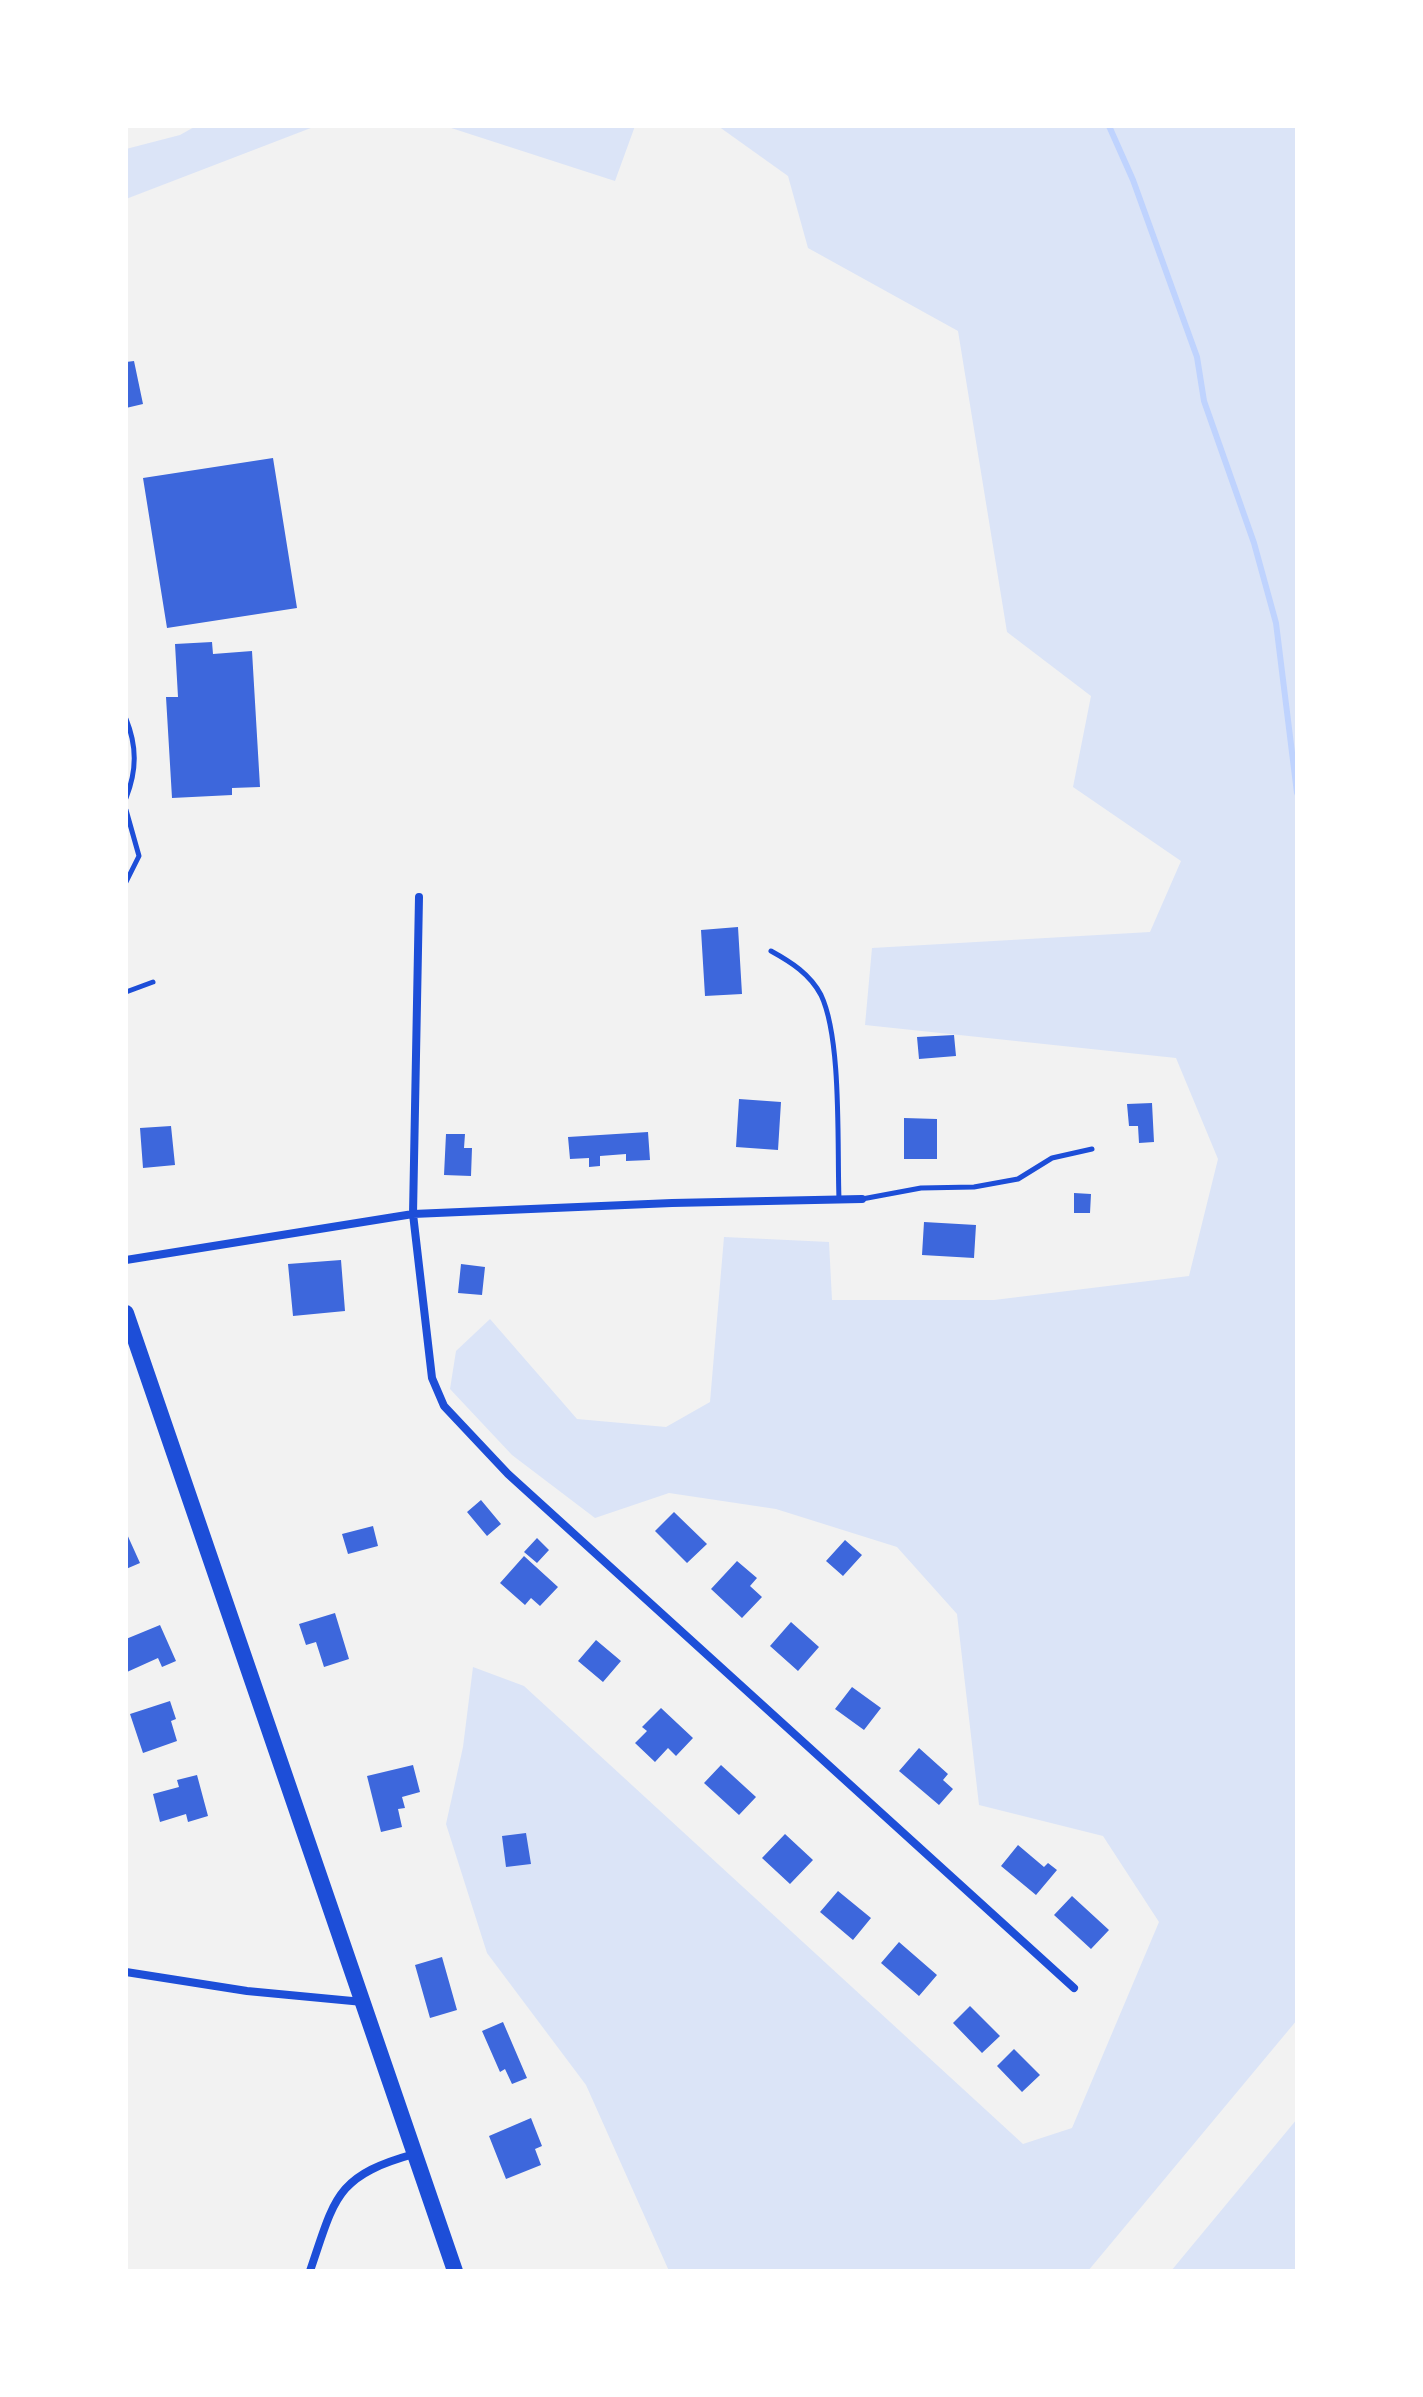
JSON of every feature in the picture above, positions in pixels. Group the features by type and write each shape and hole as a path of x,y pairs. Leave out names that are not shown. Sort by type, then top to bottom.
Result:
{"main road":[{"path":"126,1313 130,1334 455,2271"}],"street":[{"path":"419,897 413,1214 432,1378 444,1406 508,1474 1074,1988"},
{"path":"126,1260 413,1214 862,1199"},
{"path":"126,1972 247,1991 363,2002"},
{"path":"310,2271 329,2216 345,2187 373,2165 414,2154"}],"lane":[{"path":"126,719 136,751 134,779 126,798"},
{"path":"126,810 139,856 126,882"},
{"path":"771,951 798,966 820,993 832,1025 839,1200"},
{"path":"126,992 153,982"},
{"path":"862,1199 921,1188 974,1187 1018,1179 1052,1158 1092,1149"}],"shaded area":[{"path":"196,126 316,126 126,199 126,149 180,135"},
{"path":"445,126 635,126 615,181"},
{"path":"718,126 1297,126 1297,2020 1088,2271 669,2271 586,2085 487,1953 446,1824 463,1747 473,1667 524,1686 1023,2144 1072,2128 1159,1922 1103,1836 979,1805 957,1614 897,1547 776,1509 669,1493 595,1518 512,1455 450,1389 456,1351 490,1319 577,1419 666,1427 710,1402 724,1237 829,1242 832,1300 994,1300 1189,1276 1218,1159 1176,1058 865,1025 872,948 1150,932 1181,861 1073,787 1091,696 1007,632 958,331 808,248 788,176"},
{"path":"1297,2119 1297,2271 1171,2271"}],"building":[{"path":"134,361 143,404 126,408 126,362"},
{"path":"273,458 297,608 167,628 143,478"},
{"path":"212,642 213,654 252,651 260,787 232,788 232,795 172,798 166,697 178,697 175,644"},
{"path":"738,927 742,994 705,996 701,930"},
{"path":"954,1035 956,1056 919,1059 917,1037"},
{"path":"739,1099 781,1102 778,1150 736,1147"},
{"path":"1152,1103 1154,1142 1139,1143 1138,1126 1129,1126 1127,1104"},
{"path":"904,1118 937,1119 937,1159 904,1159"},
{"path":"171,1126 175,1165 143,1168 140,1128"},
{"path":"648,1132 650,1160 626,1161 626,1154 600,1156 600,1166 589,1167 589,1158 570,1159 568,1137"},
{"path":"446,1134 465,1134 464,1148 472,1148 471,1176 444,1175"},
{"path":"1074,1193 1091,1194 1090,1213 1074,1213"},
{"path":"924,1222 976,1225 974,1258 922,1255"},
{"path":"341,1260 345,1311 293,1316 288,1264"},
{"path":"461,1264 485,1267 482,1295 458,1293"},
{"path":"481,1500 501,1524 487,1536 467,1512"},
{"path":"674,1512 707,1544 687,1563 655,1531"},
{"path":"373,1526 378,1546 348,1554 342,1534"},
{"path":"126,1532 140,1563 126,1569"},
{"path":"537,1538 549,1550 537,1563 524,1552"},
{"path":"845,1540 862,1555 843,1576 826,1561"},
{"path":"524,1556 558,1587 540,1606 531,1598 525,1605 500,1583"},
{"path":"737,1561 757,1578 750,1586 762,1597 742,1618 711,1589"},
{"path":"335,1613 349,1659 324,1667 316,1642 306,1645 299,1624"},
{"path":"791,1622 819,1647 798,1671 770,1646"},
{"path":"160,1625 176,1661 162,1667 158,1658 127,1672 126,1639"},
{"path":"596,1640 621,1661 603,1682 578,1661"},
{"path":"852,1687 881,1708 864,1730 835,1709"},
{"path":"170,1701 176,1719 171,1721 177,1741 143,1753 130,1714"},
{"path":"661,1708 693,1738 676,1756 668,1748 655,1762 635,1743 647,1731 642,1727"},
{"path":"919,1748 948,1774 943,1780 953,1789 939,1805 899,1771"},
{"path":"413,1765 420,1792 402,1797 405,1808 398,1809 402,1827 381,1832 367,1776"},
{"path":"721,1765 756,1797 739,1815 704,1783"},
{"path":"197,1775 208,1816 188,1822 186,1814 160,1822 153,1794 179,1787 177,1780"},
{"path":"526,1833 531,1864 506,1867 502,1836"},
{"path":"785,1834 813,1860 790,1884 762,1858"},
{"path":"1018,1845 1044,1867 1048,1863 1057,1870 1036,1895 1001,1866"},
{"path":"838,1891 871,1918 853,1940 820,1912"},
{"path":"1072,1896 1109,1930 1091,1949 1054,1915"},
{"path":"899,1942 937,1975 919,1996 881,1963"},
{"path":"442,1957 457,2010 430,2018 415,1965"},
{"path":"970,2006 1000,2036 982,2053 953,2023"},
{"path":"503,2022 527,2078 512,2084 505,2069 500,2072 482,2031"},
{"path":"1014,2049 1040,2075 1022,2092 997,2066"},
{"path":"531,2118 542,2146 535,2149 541,2165 506,2179 489,2136"}],"waterway":[{"path":"1109,126 1133,180 1197,357 1204,401 1254,543 1276,623 1297,793"}]}
